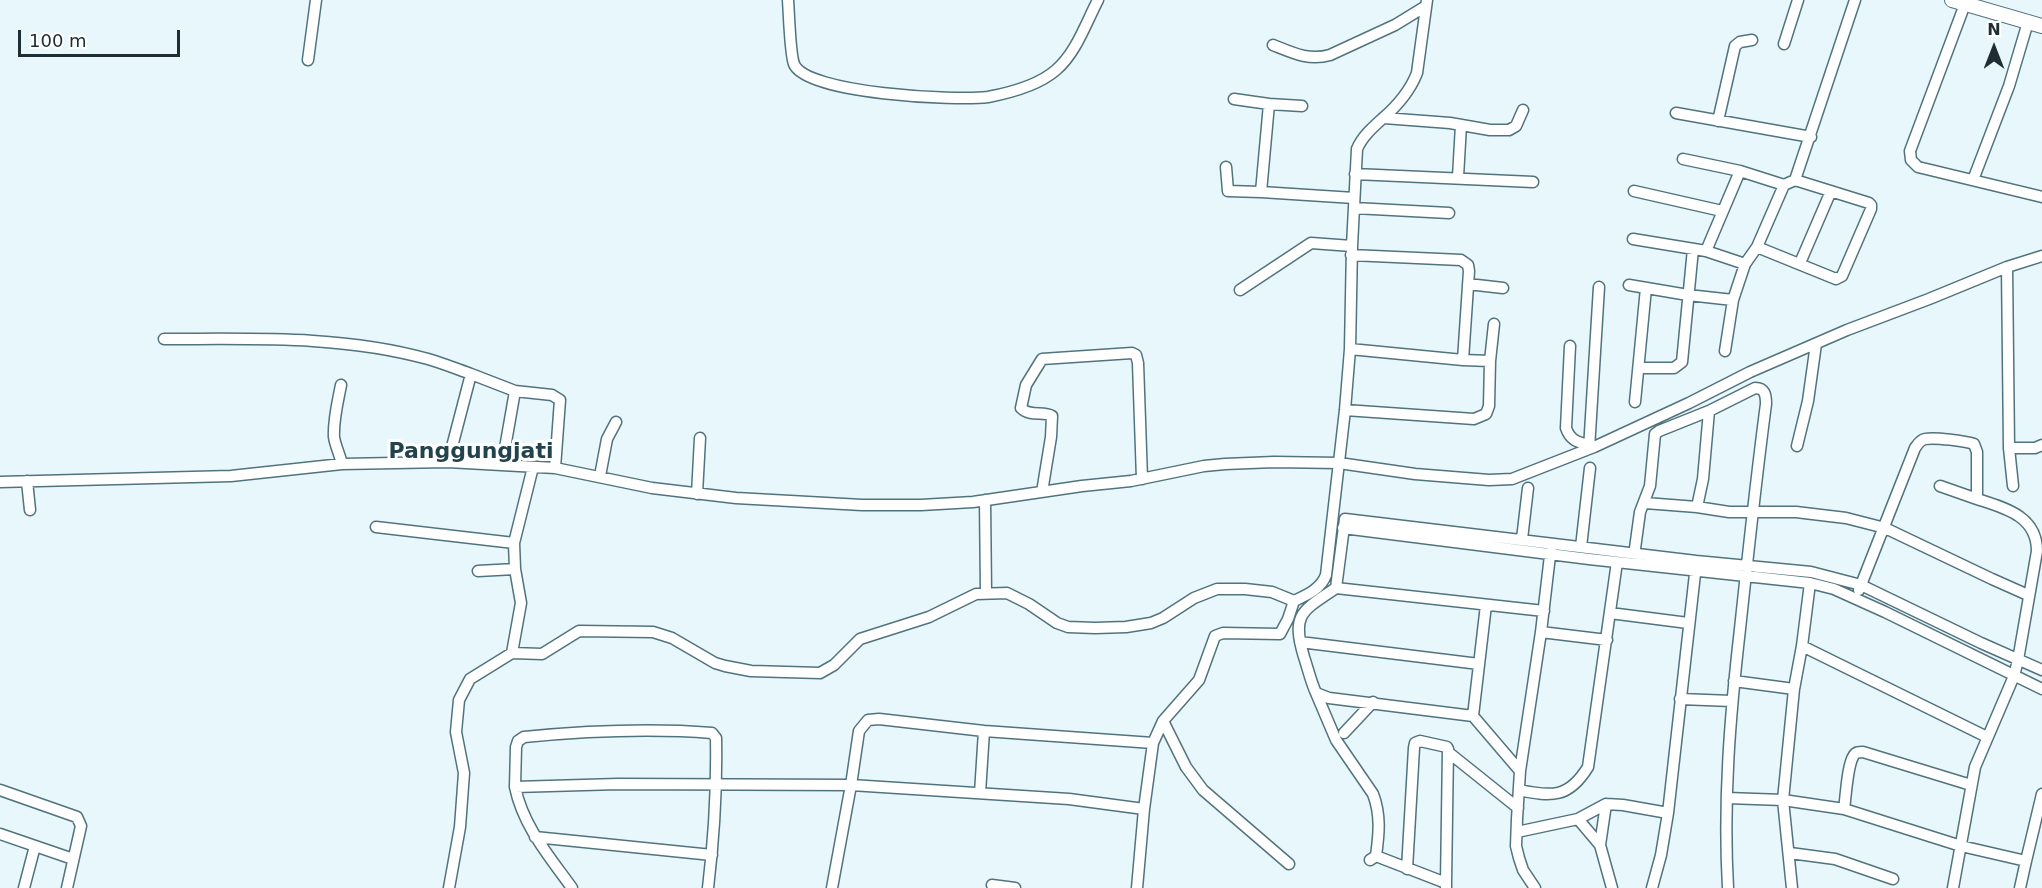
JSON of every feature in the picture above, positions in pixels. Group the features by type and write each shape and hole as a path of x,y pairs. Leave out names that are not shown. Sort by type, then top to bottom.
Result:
{"street":[{"path":"308,60 316,0"},
{"path":"788,0 794,63 800,72 826,83 852,90 942,98 987,97 1037,81 1055,71 1070,54 1098,0"},
{"path":"1784,44 1798,0"},
{"path":"1795,180 1855,0"},
{"path":"1973,180 2035,24 1958,2 1910,156 1918,167 2042,197"},
{"path":"1273,45 1307,58 1330,55 1395,25 1426,3"},
{"path":"1137,888 1153,743 1163,722 1199,680 1215,636 1223,633 1280,634 1294,601 1318,588 1326,575 1350,349 1356,157 1359,143 1384,118 1413,82 1417,73 1426,3"},
{"path":"1718,121 1735,46 1740,42 1752,40"},
{"path":"1234,99 1302,106"},
{"path":"1262,192 1269,104"},
{"path":"1384,118 1509,130 1516,126 1523,110"},
{"path":"1676,113 1811,137"},
{"path":"1458,177 1461,125"},
{"path":"1683,159 1740,171 1784,185"},
{"path":"1226,166 1228,191 1262,192 1449,213"},
{"path":"1706,251 1740,171"},
{"path":"1355,174 1533,182"},
{"path":"1725,351 1733,300 1745,264 1757,247 1784,185 1795,180 1871,205 1840,278 1836,279 1757,247"},
{"path":"1634,191 1722,211"},
{"path":"1800,263 1831,191"},
{"path":"1633,239 1706,251 1745,264"},
{"path":"1240,290 1311,243 1352,251 1466,261 1468,284 1463,360"},
{"path":"1639,368 1674,368 1682,362 1693,249"},
{"path":"0,482 231,476 342,464 448,462 555,468 652,488 736,498 862,505 921,505 985,500 1142,479 1225,464 1339,463 1415,474 1512,479 1689,403 1750,372 1847,330 2042,255"},
{"path":"2007,267 2009,448 2013,486"},
{"path":"1468,284 1503,288"},
{"path":"1629,285 1733,300"},
{"path":"1588,447 1599,287"},
{"path":"1635,402 1646,288"},
{"path":"1345,410 1481,418 1486,414 1489,406 1494,324"},
{"path":"164,339 292,339 347,345 428,359 515,391 552,395 560,400 555,468"},
{"path":"1797,446 1808,401 1816,344"},
{"path":"1570,346 1566,428 1573,440 1588,447"},
{"path":"1350,349 1491,361"},
{"path":"1042,492 1052,416 1023,411 1021,403 1026,385 1042,359 1132,353 1136,355 1142,479"},
{"path":"448,462 471,374"},
{"path":"341,385 334,432 342,464"},
{"path":"1633,558 1640,512 1650,486 1655,434 1755,388 1761,389 1765,394 1766,404 1745,571 1732,702 1727,798 1728,888"},
{"path":"502,465 515,391"},
{"path":"1697,507 1703,479 1709,411"},
{"path":"600,476 607,439 616,422"},
{"path":"697,494 700,438"},
{"path":"1855,599 1915,448 1923,439 1974,444 1977,452 1977,499"},
{"path":"2009,448 2034,448 2042,445"},
{"path":"512,653 521,603 515,570 514,543 533,467"},
{"path":"1581,547 1590,468"},
{"path":"27,481 30,510"},
{"path":"1941,486 2016,513 2027,523 2037,541 2018,660 2014,676 1975,766 1953,888"},
{"path":"1522,539 1528,488"},
{"path":"985,500 986,592"},
{"path":"1645,503 1753,514 1796,512 1846,518 1885,528 2028,595"},
{"path":"1344,524 1551,549 1617,562 1633,558"},
{"path":"1344,524 1522,539 1551,549 1581,547 1633,558 1745,571 1810,583 1855,599 2042,689"},
{"path":"1336,588 1344,524"},
{"path":"376,527 514,543"},
{"path":"1535,888 1523,870 1516,846 1520,771 1551,549"},
{"path":"1519,790 1545,796 1561,792 1577,782 1588,767 1617,562"},
{"path":"1652,888 1661,855 1668,813 1696,566"},
{"path":"478,571 515,570"},
{"path":"1745,571 1811,572 1861,585 2042,670"},
{"path":"1792,888 1783,800 1794,689 1810,583"},
{"path":"1448,752 1446,886 1407,869 1373,858 1380,829 1377,804 1373,794 1336,740 1316,693 1300,642 1298,623 1301,616 1318,600 1336,588 1544,611"},
{"path":"449,888 460,827 464,773 456,732 459,700 470,679 512,653 542,654 579,631 653,632 672,638 725,666 751,671 820,674 834,665 860,639 929,617 976,594 986,592 1016,596 1068,627 1095,628 1126,627 1151,622 1163,618 1194,598 1217,589 1272,592 1294,601"},
{"path":"1473,716 1486,605"},
{"path":"1610,613 1688,623"},
{"path":"1541,632 1606,640"},
{"path":"1300,642 1479,664"},
{"path":"1802,646 1987,737"},
{"path":"1734,681 1794,689"},
{"path":"1316,693 1329,698 1473,716 1520,771"},
{"path":"1680,699 1732,702"},
{"path":"1344,733 1373,702"},
{"path":"832,888 859,731 868,720 879,719 984,731 1153,743"},
{"path":"1163,722 1186,766 1203,790 1289,864"},
{"path":"572,888 535,837 522,812 515,786 516,747 518,741 524,737 584,732 660,730 715,735 717,784 708,888"},
{"path":"980,793 984,731"},
{"path":"1407,869 1415,743 1420,741 1446,747 1448,752 1518,808"},
{"path":"1844,809 1850,765 1857,753 1863,752 1971,784"},
{"path":"515,786 851,785 1069,799 1144,809"},
{"path":"0,790 77,817 81,826 68,888"},
{"path":"2020,888 2042,794"},
{"path":"1727,798 1783,800 1844,809 1961,846 2026,861"},
{"path":"1517,831 1578,819 1606,804 1614,803 1668,813"},
{"path":"1606,804 1600,845 1612,888"},
{"path":"1578,819 1600,845"},
{"path":"0,834 73,859"},
{"path":"535,837 712,855"},
{"path":"24,888 34,846"},
{"path":"1790,853 1835,859 1893,879"},
{"path":"992,885 1015,888"}],"district":[{"name":"Panggungjati","path":"471,452"}]}
